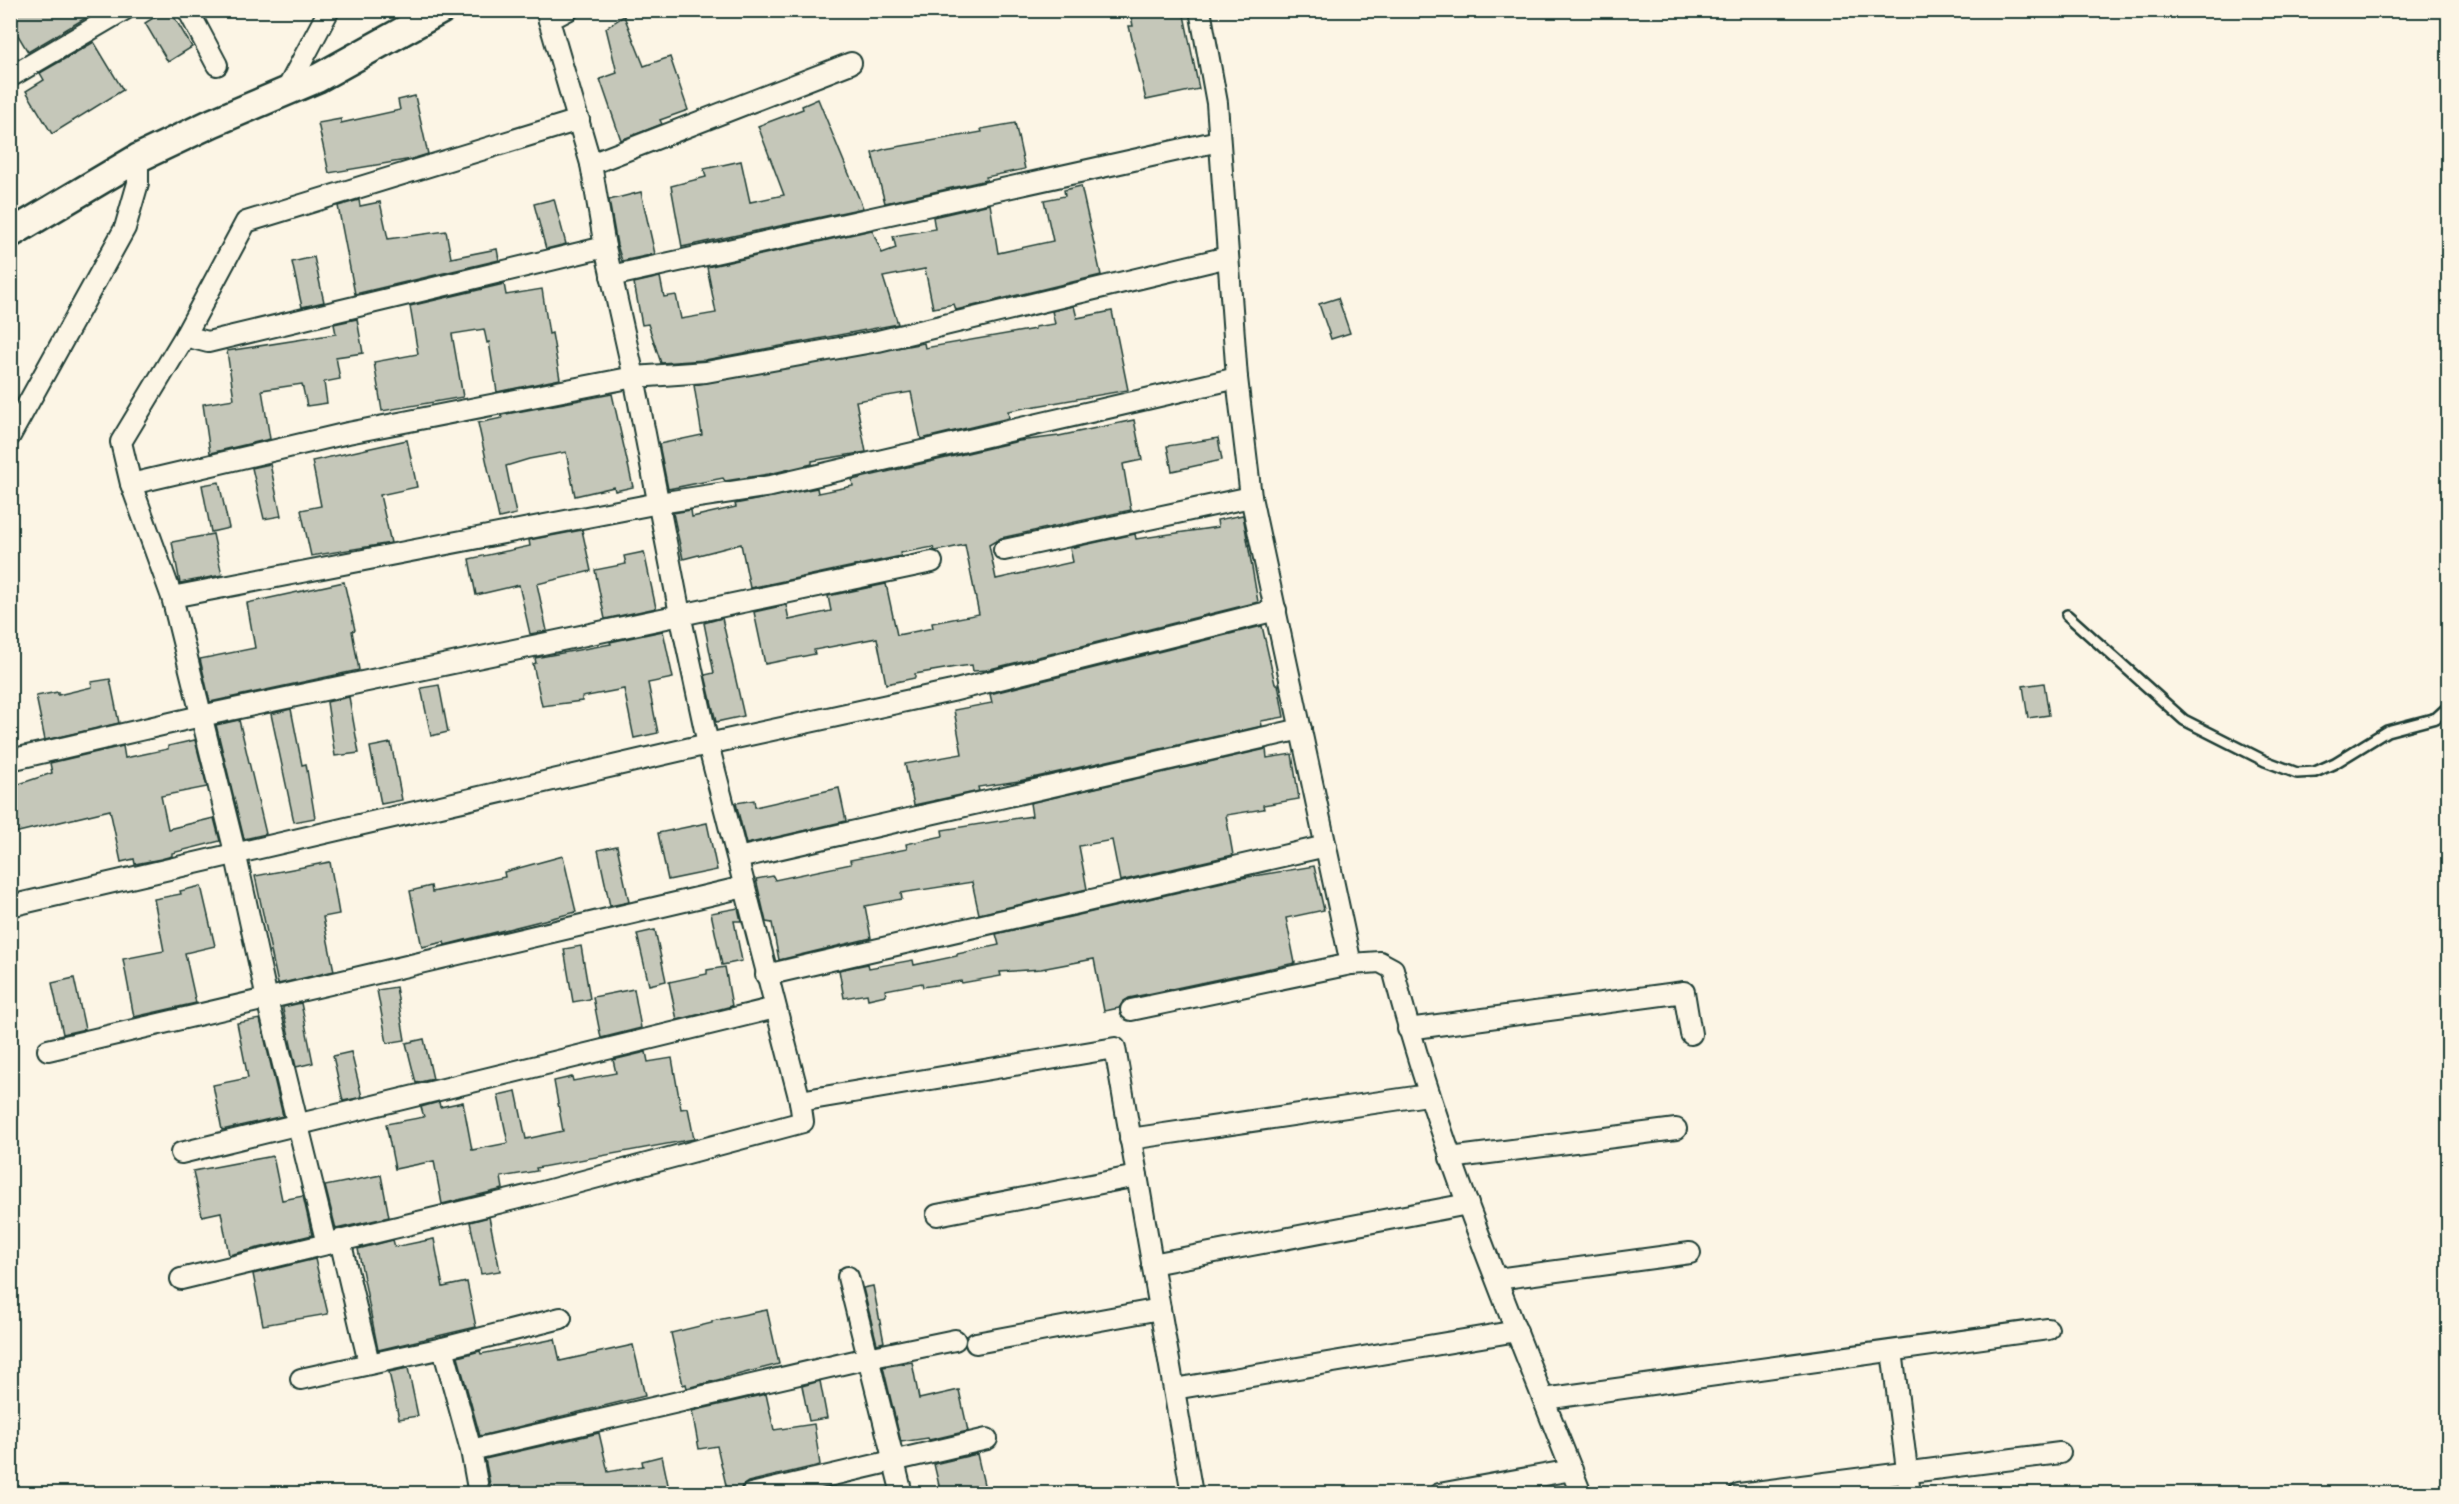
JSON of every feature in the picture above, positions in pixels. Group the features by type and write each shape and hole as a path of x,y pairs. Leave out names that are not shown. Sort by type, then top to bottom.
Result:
{"street":[{"path":"10,77 124,10"},
{"path":"188,10 218,65"},
{"path":"276,97 329,10"},
{"path":"10,234 138,158 212,123 318,78 441,10"},
{"path":"181,1279 531,1195 802,1122 800,1101 708,744 634,377 605,247 591,164 547,15 568,10"},
{"path":"1200,10 1217,104 1237,378 1251,497 1351,964"},
{"path":"591,164 851,63"},
{"path":"369,1364 299,1125 172,597 131,484 121,442 184,336 246,222 579,120"},
{"path":"611,276 1219,141"},
{"path":"10,436 125,228 138,183 138,158"},
{"path":"184,336 208,342 605,247"},
{"path":"131,484 348,433 634,377 706,372 878,341 1228,257"},
{"path":"172,597 659,503 771,486 1237,378"},
{"path":"1004,550 1251,497"},
{"path":"10,760 201,716 932,562"},
{"path":"10,906 708,744 952,691 1276,610"},
{"path":"738,858 1301,729"},
{"path":"766,975 1326,846"},
{"path":"48,1050 744,887"},
{"path":"1131,1010 1351,964 1380,962 1393,969 1408,1029 1450,1158 1581,1494"},
{"path":"1408,1029 1684,992 1691,1034"},
{"path":"182,1153 775,1008"},
{"path":"800,1101 1115,1048 1192,1494"},
{"path":"1130,1139 1428,1095"},
{"path":"1450,1158 1676,1129"},
{"path":"937,1215 1137,1176"},
{"path":"1152,1264 1468,1204"},
{"path":"1497,1279 1690,1253"},
{"path":"848,1277 902,1494"},
{"path":"976,1343 1160,1309"},
{"path":"301,1379 443,1348 561,1318"},
{"path":"1544,1399 2048,1329"},
{"path":"1174,1389 1517,1331"},
{"path":"471,1450 955,1340"},
{"path":"443,1348 471,1450 479,1494"},
{"path":"1892,1351 1910,1494"},
{"path":"751,1494 987,1439"},
{"path":"1739,1494 2060,1453"},
{"path":"1439,1494 1572,1470"}],"lane":[{"path":"2067,615 2184,720 2265,761 2297,773 2315,772 2387,731 2436,718 2448,707"}],"building":[{"path":"19,10 99,10 28,52 10,22 10,15"},
{"path":"166,10 170,10 192,47 168,62 145,23"},
{"path":"1130,10 1183,10 1199,89 1146,100 1129,26 1133,26"},
{"path":"624,16 644,66 670,57 688,110 660,120 662,124 621,140 600,79 617,73 606,28"},
{"path":"94,42 123,90 52,134 26,91 44,80 40,73"},
{"path":"415,96 428,154 412,159 329,173 318,123 341,119 341,123 400,110 398,100"},
{"path":"818,99 863,208 682,247 671,186 706,177 704,169 741,161 750,202 784,195 758,126 803,109 802,106"},
{"path":"1015,123 1025,169 885,203 872,153 982,132 981,129"},
{"path":"1081,186 1101,275 956,310 954,304 933,308 925,269 883,277 898,324 705,360 661,363 648,324 642,325 634,283 660,277 664,297 676,295 681,319 716,313 707,267 872,230 882,253 896,248 893,236 935,229 933,217 990,204 998,253 1053,241 1044,200 1065,196 1064,190"},
{"path":"641,192 655,254 622,261 609,200"},
{"path":"554,199 566,244 546,249 534,204"},
{"path":"359,200 360,206 380,202 388,239 446,231 451,258 497,249 499,260 355,294 338,206"},
{"path":"314,257 324,302 302,307 292,262"},
{"path":"504,284 506,295 542,289 549,334 552,333 560,379 497,392 489,342 487,343 484,329 452,334 463,397 382,411 374,362 418,354 410,306"},
{"path":"1338,298 1350,333 1331,339 1319,304"},
{"path":"1074,306 1077,318 1112,311 1128,390 1008,411 1009,418 921,439 911,392 856,401 866,452 812,461 812,464 769,474 725,481 723,478 668,489 659,444 702,435 694,385 924,343 925,348 1035,329 1035,327 1055,324 1052,311"},
{"path":"357,319 363,353 336,357 340,379 324,382 327,403 307,406 302,384 262,390 270,439 210,453 203,404 234,399 227,351 336,334 334,324"},
{"path":"612,394 633,487 615,491 614,487 575,496 566,452 529,459 506,466 516,514 499,518 478,423 502,418 501,415"},
{"path":"1134,420 1142,460 1123,464 1131,510 1001,538 989,545 996,579 1073,562 1070,548 1135,534 1136,539 1218,527 1217,520 1243,515 1258,602 986,670 973,671 972,665 956,667 915,674 915,678 886,684 877,638 814,650 815,654 765,664 754,612 786,605 789,620 831,611 828,596 886,584 897,635 933,628 932,623 979,614 965,545 936,551 933,547 900,553 901,556 750,588 741,544 683,559 673,513 691,510 692,517 736,507 735,504 817,488 818,493 853,486 852,480 1019,441 1059,436"},
{"path":"1218,438 1222,460 1172,471 1167,446"},
{"path":"407,440 417,487 380,495 391,543 311,556 301,510 321,506 312,461"},
{"path":"270,464 281,516 264,519 252,468"},
{"path":"219,482 229,528 211,532 202,485"},
{"path":"582,530 591,571 537,584 547,631 530,634 519,585 476,595 469,559 530,546 529,540"},
{"path":"213,534 222,575 180,583 172,542"},
{"path":"644,552 656,608 605,619 595,570 626,564 624,556"},
{"path":"344,582 355,630 352,631 359,670 210,702 200,659 255,648 247,603"},
{"path":"722,618 744,716 716,722 705,675 714,673 704,623"},
{"path":"1262,626 1275,684 1278,684 1284,717 1261,721 1262,726 1019,781 978,787 979,791 914,805 905,764 962,754 954,710 992,703 990,694"},
{"path":"663,631 673,678 648,683 658,733 634,738 624,689 582,697 582,701 542,706 533,664 536,663 535,658 611,644 610,642"},
{"path":"110,679 119,723 45,740 36,696 58,692 58,695 92,687 91,682"},
{"path":"2044,683 2049,715 2028,718 2023,686"},
{"path":"439,685 448,732 431,736 421,688"},
{"path":"349,697 359,753 335,756 327,702"},
{"path":"291,709 302,765 306,764 315,818 294,822 271,714"},
{"path":"239,720 266,834 244,839 216,725"},
{"path":"195,740 207,787 161,796 168,829 214,818 220,841 172,853 172,856 161,859 135,864 134,859 121,862 110,810 10,834 10,787 52,773 50,763 123,746 125,758 168,749 168,746"},
{"path":"391,743 402,800 381,804 370,747"},
{"path":"1266,749 1267,758 1292,754 1299,799 1263,805 1264,809 1226,815 1233,855 1120,881 1112,840 1079,846 1087,889 979,914 972,882 901,893 902,899 865,906 871,938 779,960 772,923 766,922 756,879 773,876 775,880 851,864 850,860 907,849 906,844 943,836 942,830 1032,816 1030,803"},
{"path":"839,788 846,821 746,844 736,803 754,800 755,807"},
{"path":"707,823 717,870 668,880 658,833"},
{"path":"617,846 629,902 610,906 598,850"},
{"path":"563,856 576,912 445,945 444,942 422,947 410,891 431,886 432,892 505,877 504,872"},
{"path":"330,862 339,914 323,917 334,971 278,984 255,876"},
{"path":"1314,866 1324,910 1286,918 1295,963 1129,998 1119,1008 1104,1011 1094,959 1041,969 1000,972 1001,976 962,983 961,981 923,987 922,983 885,990 886,995 868,999 867,994 844,998 839,970 868,964 869,968 913,960 914,965 957,956 957,954 999,945 996,934 1236,879"},
{"path":"201,886 215,946 185,953 196,1003 134,1017 123,959 164,951 154,899 181,894 180,891"},
{"path":"738,908 741,921 734,921 742,961 722,965 711,913"},
{"path":"655,930 666,981 649,985 637,934"},
{"path":"581,946 590,999 573,1002 564,949"},
{"path":"725,967 732,1006 677,1020 669,982 707,974 707,970"},
{"path":"74,978 85,1029 63,1034 52,983"},
{"path":"396,987 405,1040 387,1043 377,990"},
{"path":"634,989 641,1028 601,1038 593,997"},
{"path":"301,1003 313,1063 296,1067 283,1007"},
{"path":"260,1019 283,1116 222,1130 213,1085 248,1078 237,1023"},
{"path":"424,1039 433,1079 416,1083 406,1043"},
{"path":"351,1052 362,1097 343,1101 333,1056"},
{"path":"646,1052 648,1062 672,1058 681,1109 688,1108 694,1139 536,1168 537,1171 501,1177 503,1189 442,1204 434,1161 395,1169 386,1124 424,1117 421,1107 439,1102 440,1107 463,1102 472,1150 508,1143 498,1095 516,1091 526,1139 563,1131 554,1081 572,1077 573,1081 616,1073 613,1060"},
{"path":"273,1156 282,1200 303,1196 312,1235 229,1255 221,1212 202,1216 193,1171"},
{"path":"381,1175 389,1217 336,1229 325,1186"},
{"path":"489,1217 500,1271 481,1274 470,1222"},
{"path":"434,1239 443,1287 467,1282 476,1327 378,1350 358,1249 393,1240 395,1247"},
{"path":"315,1259 328,1314 263,1325 253,1274"},
{"path":"873,1286 884,1342 877,1344 863,1288"},
{"path":"767,1310 779,1364 687,1388 686,1384 683,1385 671,1333 712,1323 712,1321"},
{"path":"555,1339 560,1361 633,1345 645,1396 480,1436 458,1357 480,1351 481,1354"},
{"path":"912,1362 919,1399 959,1390 968,1431 929,1440 928,1438 901,1442 883,1367"},
{"path":"408,1368 418,1416 399,1419 389,1372"},
{"path":"820,1381 827,1418 809,1421 802,1386"},
{"path":"766,1394 774,1430 814,1424 820,1465 748,1482 742,1486 739,1494 728,1494 717,1446 699,1449 692,1411"},
{"path":"599,1433 608,1472 643,1466 642,1461 662,1456 670,1494 492,1494 485,1459"},
{"path":"977,1454 985,1489 964,1494 941,1494 934,1464"}]}
